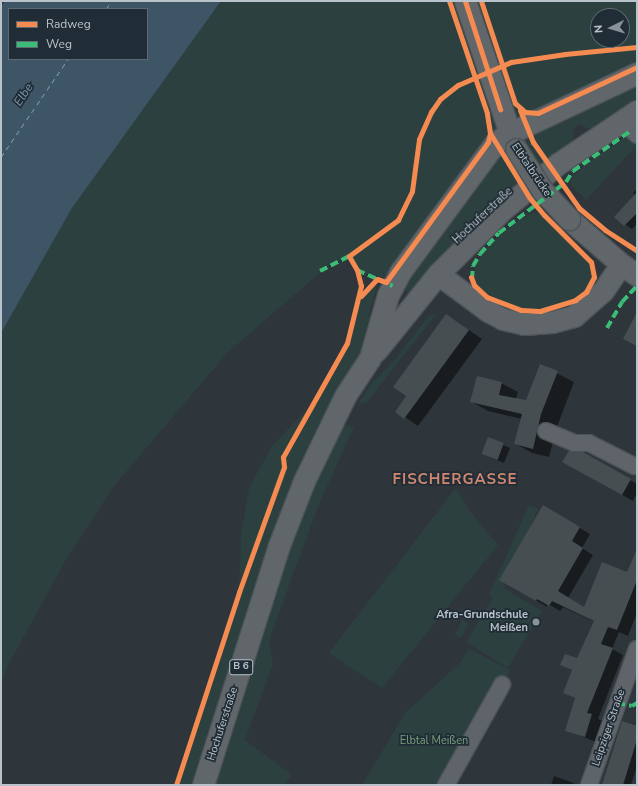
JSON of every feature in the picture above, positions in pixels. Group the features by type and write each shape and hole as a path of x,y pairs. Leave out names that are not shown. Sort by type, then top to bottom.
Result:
{"main road":[{"name":"Elbtalbrücke","path":"465,1 512,142 542,190 569,219 629,269"},
{"path":"370,358 388,295 400,272 495,143 512,142 637,73"},
{"name":"Hochuferstraße","path":"204,785 278,548 304,481 332,421 370,358 438,274 501,210 559,163 632,116"},
{"path":"438,274 488,311 503,319 524,324 552,322 574,316 629,269"}],"street":[{"path":"632,116 637,135"},
{"path":"546,431 574,443 589,443 634,466"},
{"name":"Leipziger Straße","path":"589,785 637,649"},
{"path":"446,785 502,685"}],"green space":[{"path":"221,1 637,1 637,64 479,151 383,278 370,274 359,277 349,256 329,265 227,353 114,486 67,558 7,667 1,684 1,333 72,208"},
{"path":"637,81 637,98 589,129 580,124 573,130 573,142 410,294 400,285 492,160 520,139"},
{"path":"630,134 637,145 586,200 571,185 570,180 585,165"},
{"path":"532,213 539,213 587,260 592,270 592,279 585,291 564,304 548,308 521,308 487,294 478,286 474,276 477,261 489,246 516,222"},
{"path":"375,284 377,286 369,314 372,331 319,425 195,785 176,785 239,592 241,536 249,488 272,446 314,402 347,343 361,296 366,289"},
{"path":"437,313 366,403 358,404 370,385 392,363 428,317"},
{"path":"342,424 354,427 319,504 269,640 273,664 245,740 292,775 283,785 211,785 305,492"},
{"path":"456,488 469,510 498,545 382,688 329,653"},
{"path":"529,505 538,509 498,600 489,595"},
{"path":"500,586 542,611 508,668 466,643"},
{"path":"462,620 469,623 461,638 455,635"},
{"name":"Elbtal Meißen","path":"469,649 510,670 488,720 489,725 454,785 362,785 405,713 459,664"}],"water":[{"name":"Elbe","path":"5,1 221,1 72,208 1,333 1,6"}],"building":[{"path":"637,192 637,213 624,226 614,217"},
{"path":"637,312 637,346 623,339"},
{"path":"446,314 469,330 404,419 395,412 406,396 393,387"},
{"path":"540,364 558,371 541,414 533,449 514,444 522,414 470,402 477,376 502,382 499,395 526,400"},
{"path":"488,437 504,443 497,460 482,454"},
{"path":"569,451 583,452 631,479 622,495 562,462"},
{"path":"543,505 580,527 572,541 583,548 558,591 584,607 602,562 627,572 637,549 637,580 617,630 608,627 601,644 613,648 587,713 592,714 585,737 565,731 575,698 563,693 572,670 560,665 565,654 577,658 594,621 552,601 549,606 537,599 536,601 499,580"},
{"path":"622,721 637,726 637,739 623,785 602,785"}],"ferry route":[{"path":"107,8 112,1"},
{"path":"1,157 67,60"}],"marked path":[{"path":"472,279 473,266 480,254 499,233 566,182 573,171 632,130"},
{"path":"320,271 352,255"},
{"path":"357,270 393,286"},
{"path":"607,328 622,302 637,286"},
{"path":"617,703 632,706 637,703"}],"cycle path":[{"path":"361,296 377,279 386,282 488,142 490,133 487,113 449,1"},
{"path":"465,1 500,109"},
{"path":"481,1 515,103 525,112 538,113 637,67"},
{"path":"176,785 239,592 284,467 283,457 347,343 361,286 357,270 349,256 398,220 412,191 419,139 431,112 440,99 458,85 511,62 565,54 637,47"},
{"path":"520,110 533,142 579,208 605,230 637,251"},
{"path":"471,277 474,285 487,297 521,310 540,311 575,300 586,292 594,277 591,262 544,215 529,197 490,133"}],"place":[{"name":"Afra-Grundschule Meißen","path":"536,622"}],"district":[{"name":"FISCHERGASSE","path":"455,480"}]}
